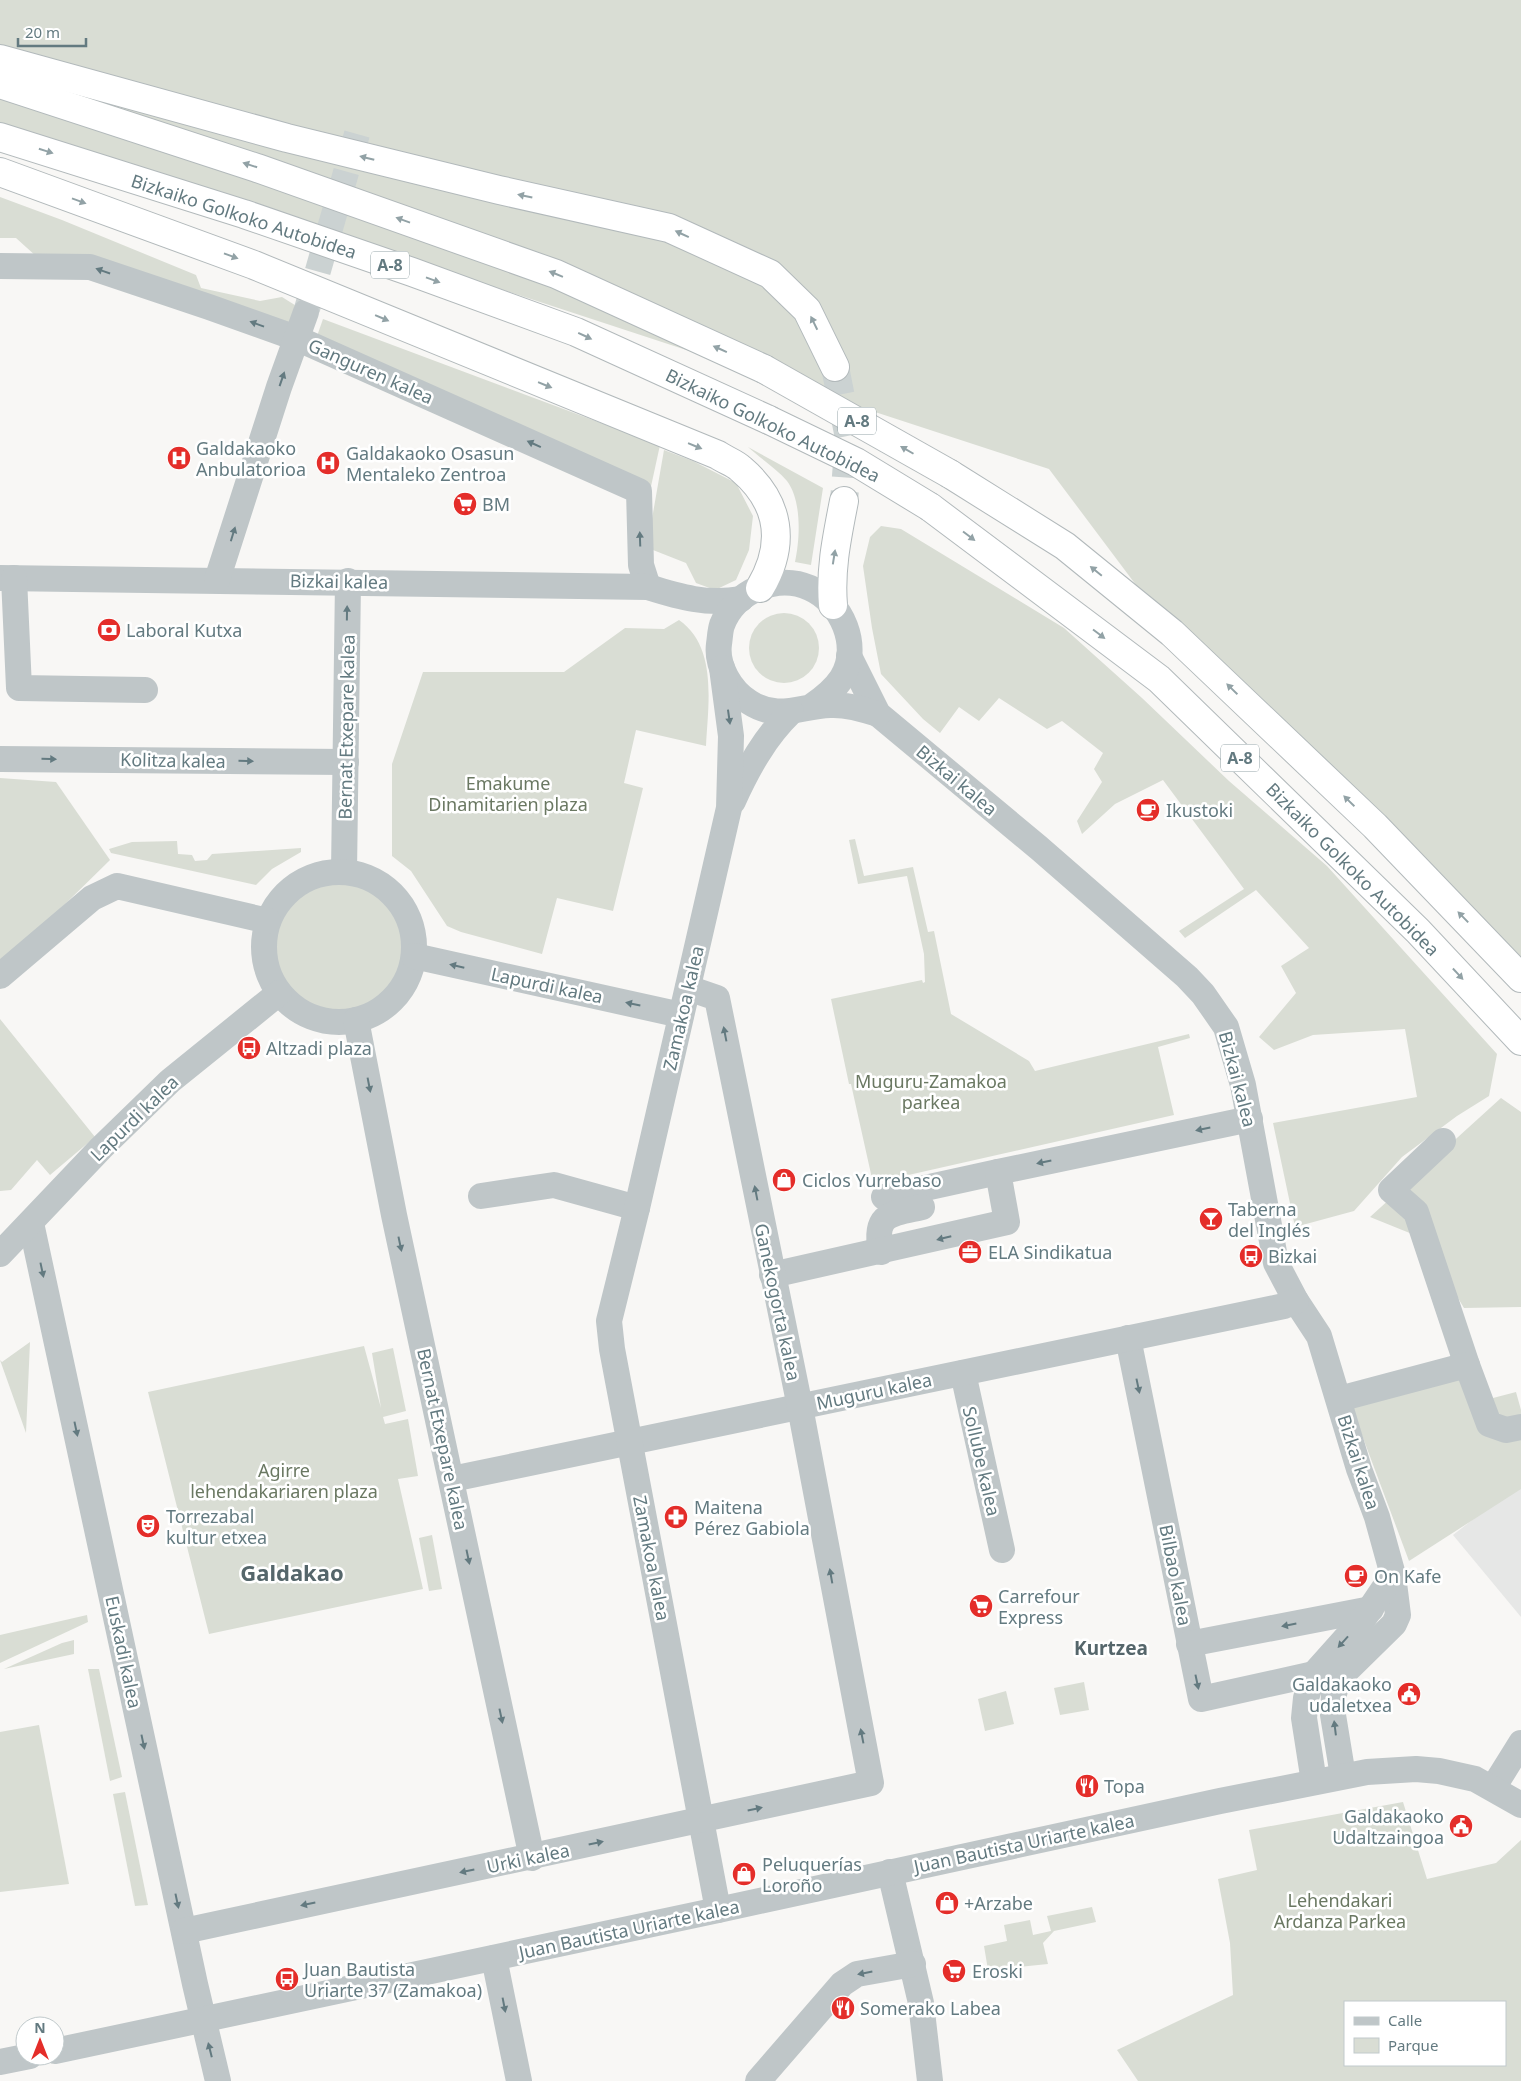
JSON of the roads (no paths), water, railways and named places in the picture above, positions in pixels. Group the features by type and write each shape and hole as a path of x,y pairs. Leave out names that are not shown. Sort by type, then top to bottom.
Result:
{"highway":[{"path":"0,59 287,138 499,190 669,228 770,274 807,310 835,367"},
{"name":"A-8","path":"0,84 257,168 556,274 764,369 950,474 1065,546 1172,633 1375,826 1521,978"},
{"name":"Bizkaiko Golkoko Autobidea","path":"0,137 244,214 412,272 576,332 856,462 930,507 1160,679 1418,931 1521,1041"},
{"path":"0,172 254,265 718,455 740,468 761,488 772,511 776,531 774,554 769,572 750,594"},
{"path":"833,605 831,583 832,560 844,501"}],"street":[{"name":"Ganguren kalea","path":"0,266 90,266 296,338 639,491 640,565 648,587"},
{"path":"217,580 306,312"},
{"name":"Bizkai kalea","path":"7,578 348,581 648,587 676,596 722,603 750,594"},
{"path":"7,578 19,688 145,690"},
{"name":"Bernat Etxepare kalea","path":"344,872 348,581"},
{"name":"Bizkai kalea","path":"801,709 830,694 843,676 849,656 848,635 841,615 828,599 810,588 789,583 768,584 733,606 722,625 718,647 722,668 732,688 749,702 769,711 801,709 832,704 878,714 1046,854 1186,977 1203,994 1226,1027 1244,1086 1276,1263 1296,1301 1319,1336 1360,1469 1377,1517 1393,1575 1398,1615 1394,1624 1338,1679 1334,1694 1333,1715 1343,1776"},
{"name":"Bizkai kalea","path":"676,596 689,602 706,617 720,638"},
{"name":"Bizkai kalea","path":"849,656 878,714"},
{"name":"Zamakoa kalea","path":"718,1910 612,1350 609,1321 637,1208 729,808 731,736 722,668"},
{"name":"Zamakoa kalea","path":"729,808 762,747 778,725 801,709"},
{"name":"Kolitza kalea","path":"0,759 346,762"},
{"path":"344,872 368,878 389,890 404,910 413,932 414,956 408,979 394,999 373,1015 356,1020 320,1021 298,1011 279,993 267,970 263,945 268,921 280,900 298,884 320,874 344,872"},
{"path":"0,976 92,898 117,886 268,921"},
{"name":"Lapurdi kalea","path":"414,956 681,1015"},
{"name":"Ganekogorta kalea","path":"688,988 717,998 772,1276 800,1406 871,1784"},
{"name":"Lapurdi kalea","path":"0,1254 101,1148 170,1081 279,993"},
{"name":"Bernat Etxepare kalea","path":"356,1020 394,1215 532,1858"},
{"path":"884,1197 1250,1120"},
{"path":"1443,1141 1391,1190 1416,1212 1489,1424 1506,1430 1521,1426"},
{"path":"772,1276 1007,1222 998,1172"},
{"path":"481,1196 554,1185 637,1208"},
{"path":"881,1252 878,1236 881,1223 889,1214 926,1207"},
{"name":"Euskadi kalea","path":"31,1223 203,2020 218,2081"},
{"name":"Muguru kalea","path":"452,1479 1284,1306 1296,1301"},
{"name":"Bilbao kalea","path":"1128,1338 1201,1698 1314,1674"},
{"path":"1339,1399 1468,1365"},
{"name":"Sollube kalea","path":"963,1372 1002,1550"},
{"path":"1314,1782 1304,1718 1306,1698 1314,1674 1371,1609 1393,1575"},
{"path":"1189,1644 1371,1609"},
{"path":"1493,1788 1521,1744"},
{"name":"Juan Bautista Uriarte kalea","path":"65,2049 1343,1776 1368,1772 1416,1769 1439,1771 1475,1779 1521,1805"},
{"name":"Urki kalea","path":"184,1931 871,1784"},
{"path":"890,1872 921,2003 930,2081"},
{"path":"494,1958 519,2081"},
{"path":"758,2081 842,1984 857,1974 913,1964"},
{"path":"0,2062 15,2059"}],"tunnel":[{"path":"307,309 359,127"},
{"path":"835,367 849,438 844,501"}],"place":[{"name":"Galdakaoko Anbulatorioa","path":"179,458"},
{"name":"Galdakaoko Osasun Mentaleko Zentroa","path":"328,463"},
{"name":"BM","path":"465,504"},
{"name":"Laboral Kutxa","path":"109,630"},
{"name":"Ikustoki","path":"1148,810"},
{"name":"Altzadi plaza","path":"249,1048"},
{"name":"Ciclos Yurrebaso","path":"784,1180"},
{"name":"Taberna del Inglés","path":"1211,1219"},
{"name":"ELA Sindikatua","path":"970,1252"},
{"name":"Bizkai","path":"1251,1256"},
{"name":"Maitena Pérez Gabiola","path":"676,1517"},
{"name":"Torrezabal kultur etxea","path":"148,1526"},
{"name":"On Kafe","path":"1356,1576"},
{"name":"Carrefour Express","path":"981,1606"},
{"name":"Galdakaoko udaletxea","path":"1409,1694"},
{"name":"Topa","path":"1087,1786"},
{"name":"Galdakaoko Udaltzaingoa","path":"1461,1826"},
{"name":"Peluquerías Loroño","path":"744,1874"},
{"name":"+Arzabe","path":"947,1903"},
{"name":"Eroski","path":"954,1971"},
{"name":"Juan Bautista Uriarte 37 (Zamakoa)","path":"287,1979"},
{"name":"Somerako Labea","path":"843,2008"}],"district":[{"name":"Galdakao","path":"292,1572"},
{"name":"Kurtzea","path":"1111,1648"}],"park label":[{"name":"Emakume Dinamitarien plaza","path":"508,793"},
{"name":"Muguru-Zamakoa parkea","path":"931,1091"},
{"name":"Agirre lehendakariaren plaza","path":"284,1480"},
{"name":"Lehendakari Ardanza Parkea","path":"1340,1910"}]}
